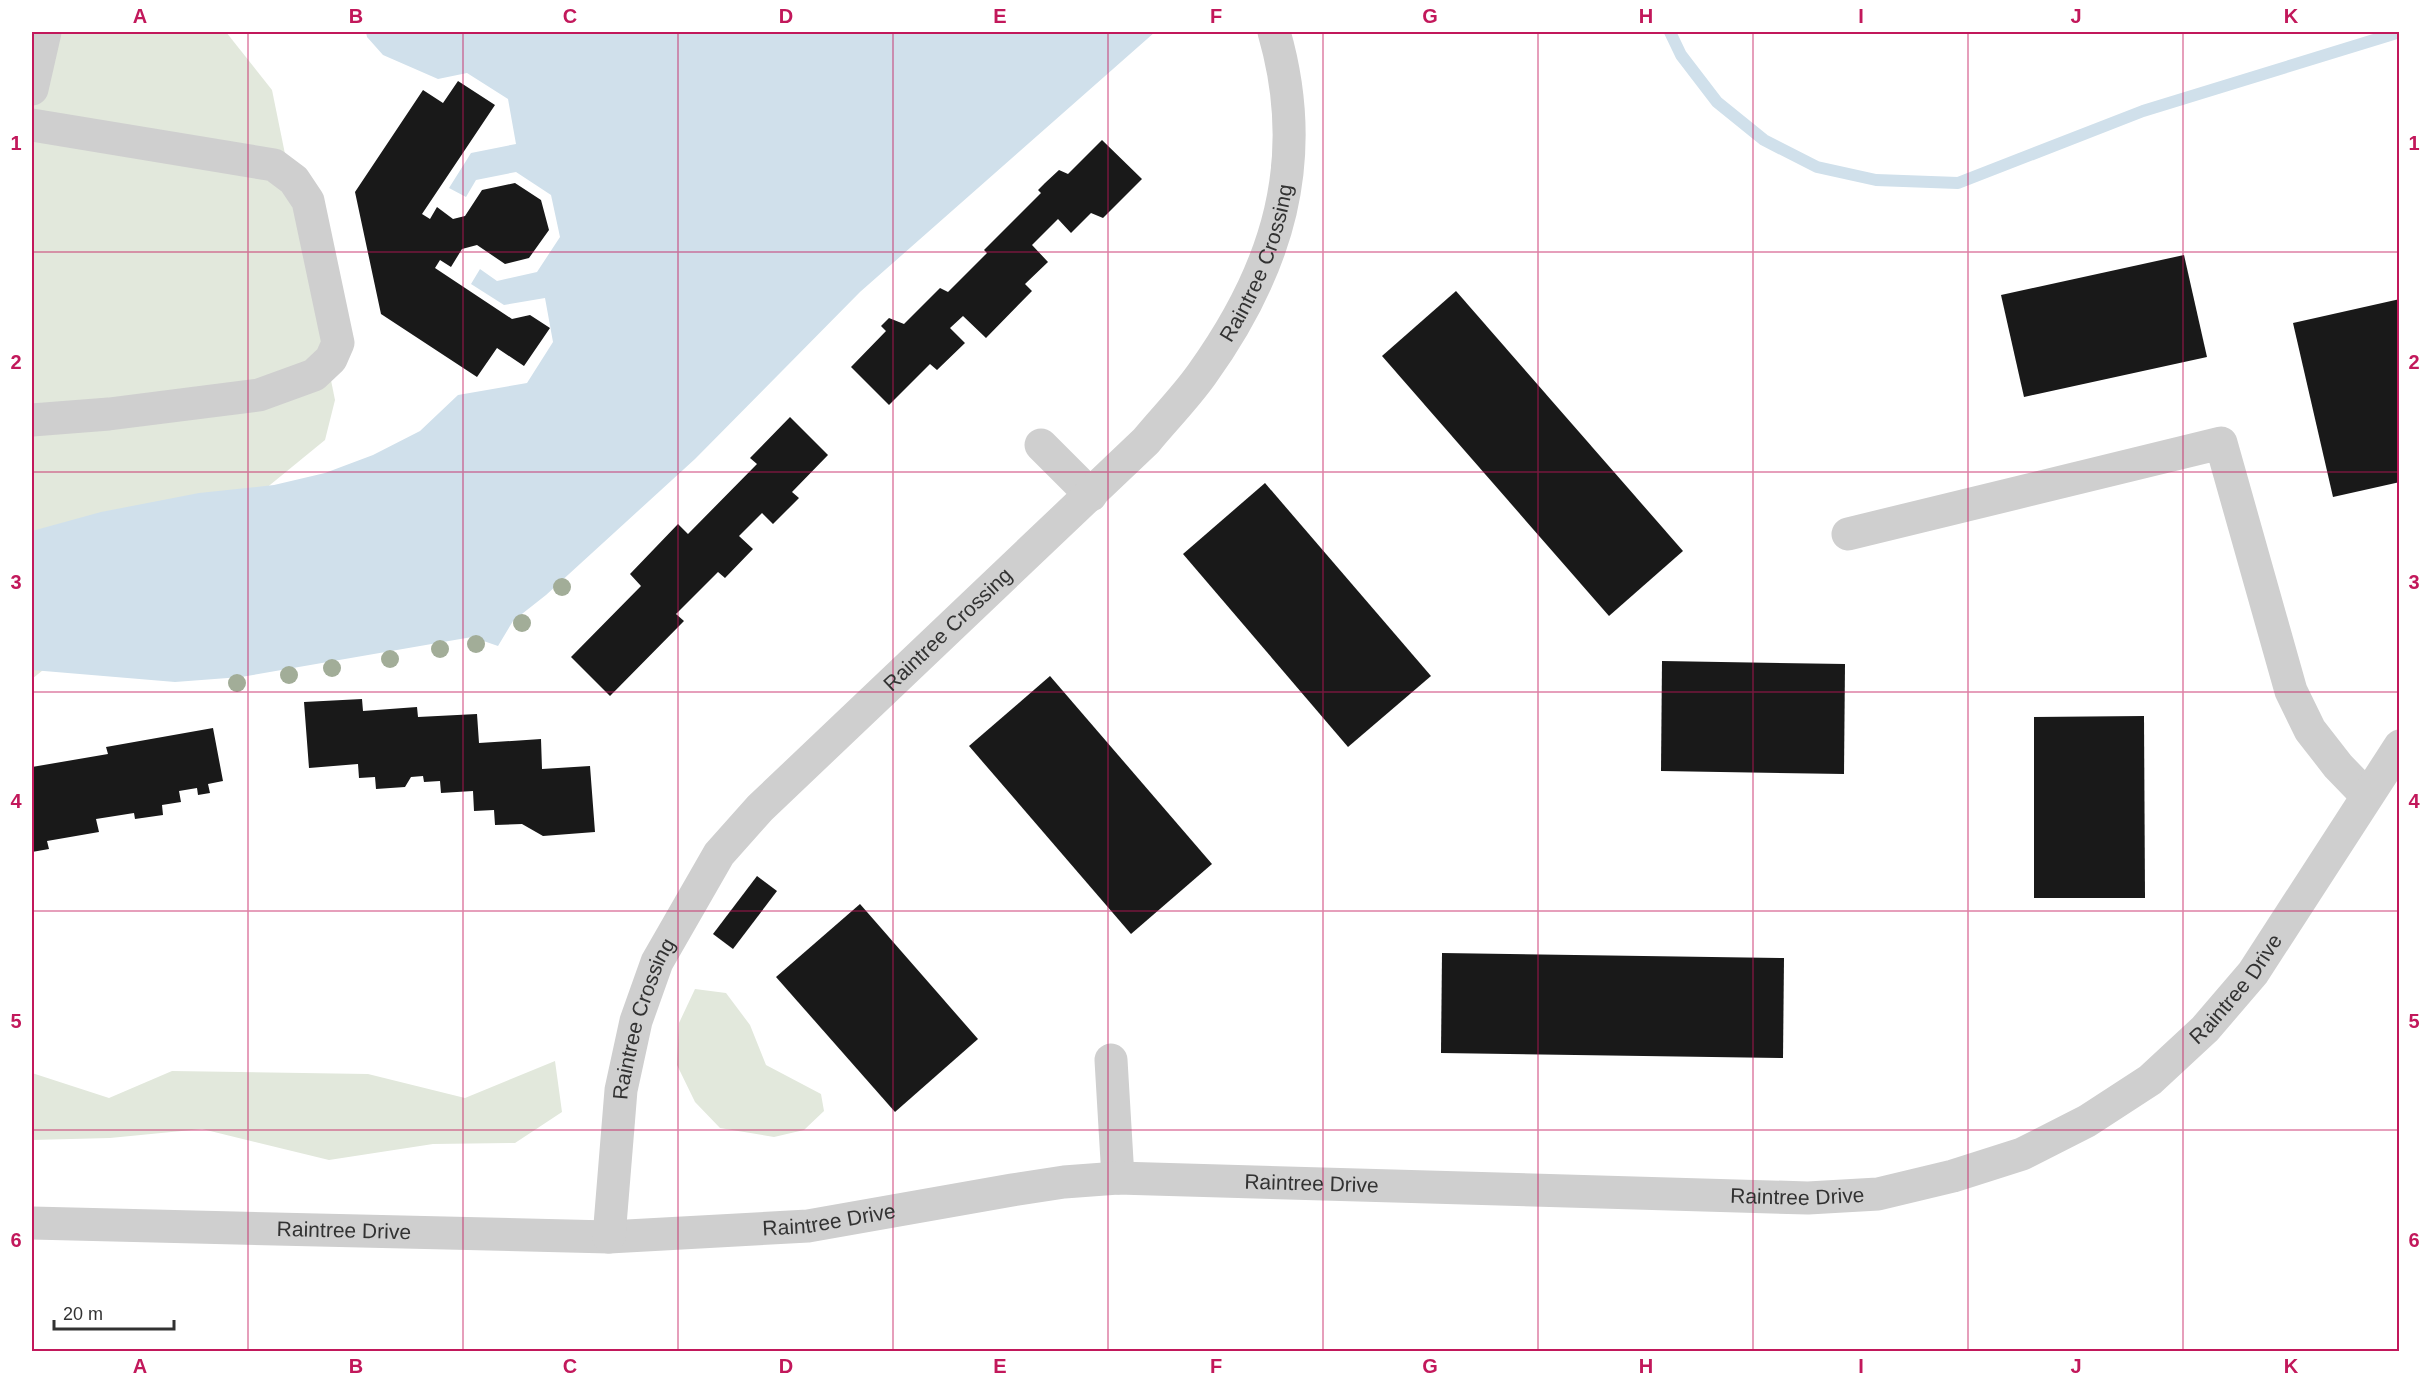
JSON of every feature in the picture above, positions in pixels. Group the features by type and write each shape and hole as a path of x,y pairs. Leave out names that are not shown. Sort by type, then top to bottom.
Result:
{"street":[{"name":"Raintree Crossing","path":"609,1237 621,1090 636,1021 657,962 719,854 760,808 1146,441 1201,375 1241,312 1271,249 1286,194 1288,136 1286,71 1275,32"},
{"path":"32,89 42,44"},
{"path":"32,125 274,165 294,180 308,201 338,343 332,360 314,375 259,394 109,414 32,420"},
{"path":"1848,534 2221,443 2291,691 2310,730 2338,766 2367,796"},
{"path":"1041,446 1091,495"},
{"name":"Raintree Drive","path":"32,1223 609,1237 808,1226 1022,1188 1118,1178 1808,1198 1878,1194 1953,1176 2031,1149 2087,1121 2150,1080 2205,1029 2253,973 2400,746"},
{"path":"1111,1060 1118,1178"}],"shaded area":[{"path":"32,32 226,32 272,90 335,400 325,440 32,679"},
{"path":"366,32 1155,32 860,292 695,459 546,595 513,621 498,646 472,637 241,677 175,682 32,670 32,531 101,512 199,493 274,485 325,473 373,455 420,431 458,395 527,383 553,342 545,298 504,305 471,284 480,269 497,281 537,272 560,237 551,195 516,172 476,180 466,197 449,188 471,153 516,144 508,99 467,73 438,79 383,55 367,37"},
{"path":"695,989 726,993 750,1025 766,1065 821,1094 824,1111 804,1130 774,1137 720,1128 695,1102 677,1065 679,1023"},
{"path":"555,1061 562,1112 515,1143 433,1144 329,1160 202,1129 110,1138 32,1140 32,1073 109,1098 172,1071 368,1074 465,1098"}],"building":[{"path":"458,81 495,105 422,214 430,219 437,207 453,219 465,216 482,190 515,183 541,200 549,230 529,258 505,264 477,245 462,249 451,267 440,260 435,268 512,319 530,315 550,328 524,366 497,348 477,377 381,314 355,192 423,90 443,103"},
{"path":"1102,140 1142,179 1103,218 1091,213 1071,233 1058,219 1032,245 1048,262 1025,284 1032,291 986,338 963,316 950,328 965,343 937,370 930,364 889,405 851,367 886,331 881,326 889,318 904,324 940,288 948,292 987,253 984,250 1041,193 1038,190 1045,183 1059,170 1068,174"},
{"path":"2184,255 2207,357 2024,397 2001,295"},
{"path":"1456,291 1683,551 1609,616 1382,356"},
{"path":"2400,299 2400,482 2333,497 2293,323"},
{"path":"790,417 828,455 792,492 799,498 773,524 762,513 739,536 753,549 725,578 718,572 676,614 684,621 610,696 571,657 641,586 630,574 678,524 688,534 757,464 750,458"},
{"path":"1265,483 1431,676 1348,747 1183,554"},
{"path":"1662,661 1845,664 1844,774 1661,771"},
{"path":"1050,676 1212,864 1131,934 969,746"},
{"path":"362,699 363,711 417,707 418,717 477,714 479,743 541,739 542,769 590,766 595,832 543,836 522,824 495,825 494,810 474,811 473,791 441,793 440,781 424,782 423,776 411,777 405,787 376,789 375,777 359,778 358,764 309,768 304,702"},
{"path":"2144,716 2145,898 2034,898 2034,717"},
{"path":"213,728 223,781 208,784 210,793 198,795 197,788 179,791 181,802 162,805 163,815 135,819 134,813 96,819 99,832 47,841 49,849 32,852 32,767 108,754 106,747"},
{"path":"757,876 777,891 733,949 713,934"},
{"path":"860,904 978,1039 895,1112 776,977"},
{"path":"1442,953 1784,958 1783,1058 1441,1053"}],"waterway":[{"path":"1670,32 1681,55 1717,102 1764,140 1817,167 1876,180 1958,183 2143,111 2400,32"}]}
